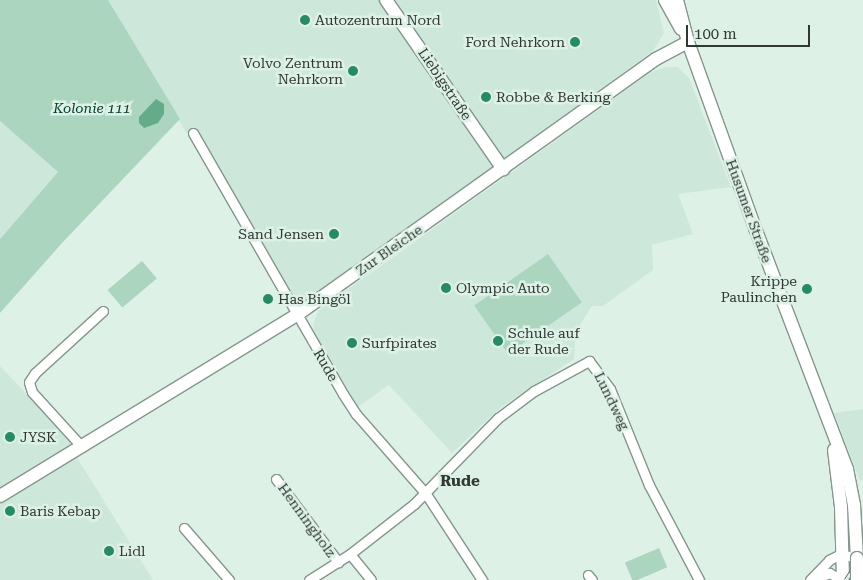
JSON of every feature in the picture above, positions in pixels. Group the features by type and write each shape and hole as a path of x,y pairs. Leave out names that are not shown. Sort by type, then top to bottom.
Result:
{"street":[{"name":"Liebigstraße","path":"386,0 502,169"},
{"name":"Husumer Straße","path":"665,0 688,42"},
{"name":"Husumer Straße","path":"677,0 688,42 832,435 859,502 857,580"},
{"name":"Zur Bleiche","path":"0,496 297,315 656,60 688,42"},
{"name":"Rude","path":"193,133 356,414 426,494 482,580"},
{"path":"82,447 32,392 30,382 35,373 103,311"},
{"name":"Lundweg","path":"426,494 467,447 498,418 534,391 589,361 610,389 649,485 699,580"},
{"name":"Husumer Straße","path":"832,435 841,507 843,580"},
{"name":"Henningholz","path":"276,479 338,562"},
{"path":"309,580 350,554 426,494"},
{"path":"841,507 859,502"},
{"path":"184,528 229,580"},
{"path":"350,554 371,580"},
{"path":"812,580 829,560 841,554 857,558"},
{"path":"812,580 829,573 843,580"}],"shaded area":[{"path":"108,0 656,0 664,33 653,51 292,312"},
{"path":"666,67 678,67 689,78 731,187 678,194 693,234 652,245 653,270 603,306 592,306 576,331 574,359 501,407 452,453 389,385 358,407 315,335 313,325 318,311 651,72"},
{"path":"156,99 164,104 164,114 158,123 144,128 139,123 139,117"},
{"path":"0,121 58,172 0,239"},
{"path":"0,366 75,445 0,488"},
{"path":"863,409 863,480 860,481 834,413"},
{"path":"76,456 153,580 0,580 0,502"}],"green space":[{"name":"Kolonie 111","path":"0,0 108,0 180,119 62,243 0,313 0,239 58,172 0,121"},
{"path":"548,254 582,302 508,354 474,306"},
{"path":"142,261 157,279 122,308 108,290"},
{"path":"659,548 667,567 637,580 632,580 625,562"}],"railway":[{"path":"846,580 863,554"}],"place":[{"name":"Autozentrum Nord","path":"305,20"},
{"name":"Ford Nehrkorn","path":"575,42"},
{"name":"Volvo Zentrum Nehrkorn","path":"353,71"},
{"name":"Robbe & Berking","path":"486,97"},
{"name":"Sand Jensen","path":"334,234"},
{"name":"Olympic Auto","path":"446,288"},
{"name":"Krippe Paulinchen","path":"807,289"},
{"name":"Has Bingöl","path":"268,299"},
{"name":"Schule auf der Rude","path":"498,341"},
{"name":"Surfpirates","path":"352,343"},
{"name":"JYSK","path":"10,437"},
{"name":"Baris Kebap","path":"10,511"},
{"name":"Lidl","path":"109,551"}],"district":[{"name":"Rude","path":"460,482"}]}
